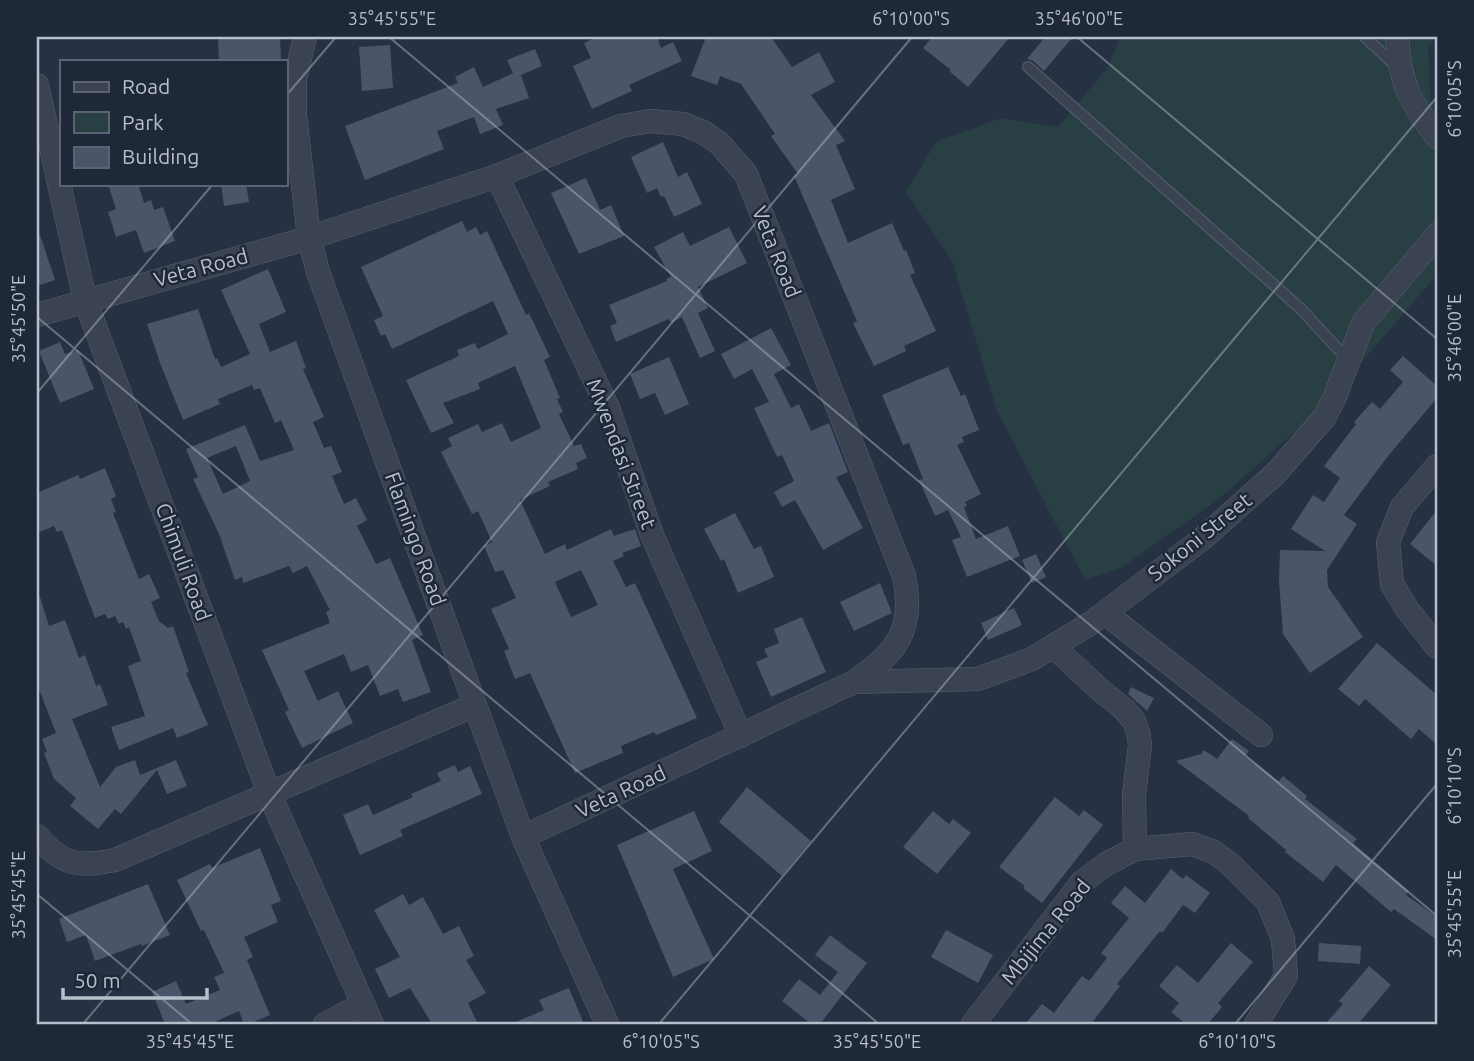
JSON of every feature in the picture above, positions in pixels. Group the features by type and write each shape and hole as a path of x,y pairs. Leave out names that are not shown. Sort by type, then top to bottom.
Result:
{"street":[{"name":"Flamingo Road","path":"304,37 295,79 295,115 309,239 318,272 523,837 607,1024"},
{"path":"1397,37 1399,69 1409,97 1437,137"},
{"name":"Chimuli Road","path":"37,85 85,300 269,793 367,1014"},
{"name":"Veta Road","path":"37,315 309,239 497,176 621,126 650,121 683,124 703,132 731,155 746,174 904,576 909,598 908,620 903,635 893,650 854,682 523,837"},
{"name":"Mwendasi Street","path":"497,176 608,408 652,536 741,736"},
{"name":"Sokoni Street","path":"854,682 978,679 1032,659 1105,613 1202,539 1275,474 1324,418 1335,399 1358,334 1367,318 1437,235"},
{"path":"1437,466 1402,508 1388,542 1392,584 1407,609 1437,647"},
{"path":"1105,613 1261,735"},
{"path":"1053,646 1134,721 1140,745 1133,795 1135,849"},
{"path":"37,836 65,860 85,866 116,860 475,705"},
{"name":"Mbijima Road","path":"973,1024 1082,882 1106,864 1135,849 1192,844 1214,852 1230,864 1268,902 1283,939 1286,976 1256,1024"},
{"path":"325,1024 367,1014"}],"lane":[{"path":"1365,37 1399,69"},
{"path":"1028,67 1301,309 1348,360"}],"green space":[{"path":"1120,37 1437,37 1428,47 1431,101 1437,106 1437,275 1322,408 1219,499 1121,568 1085,580 997,411 952,261 906,192 936,142 1001,118 1058,127 1108,67"}],"building":[{"path":"218,37 280,37 281,60 219,60"},
{"path":"597,37 657,37 661,48 673,42 682,61 629,85 632,91 592,109 573,66 591,58 584,43"},
{"path":"706,37 765,37 773,40 792,67 819,52 835,82 811,95 845,141 836,145 855,189 831,200 848,243 892,223 915,273 910,275 936,331 904,346 906,351 874,366 853,323 857,321 794,176 798,174 771,136 775,134 741,84 720,76 717,85 691,76"},
{"path":"932,37 1010,37 968,87 923,48"},
{"path":"1045,37 1073,37 1044,71 1027,59"},
{"path":"390,45 393,88 362,91 359,47"},
{"path":"535,49 542,66 521,75 529,98 496,109 503,125 480,134 474,117 437,131 444,149 365,180 345,126 458,83 455,77 474,67 483,87 513,73 507,60"},
{"path":"663,142 678,177 687,172 702,204 674,217 657,188 647,193 631,157"},
{"path":"586,178 600,210 611,205 624,236 579,254 551,193"},
{"path":"109,186 139,186 144,203 151,200 154,210 163,207 175,241 144,253 136,230 116,237 108,212 116,209"},
{"path":"221,186 246,186 249,202 224,206"},
{"path":"462,221 467,232 476,227 480,235 487,231 526,315 529,313 550,357 544,360 560,398 557,399 563,412 559,414 574,446 581,444 587,458 576,463 578,469 548,482 550,486 520,500 545,554 565,544 567,550 611,529 614,536 635,529 641,546 622,553 624,556 613,561 626,587 635,583 697,718 621,746 623,753 575,773 530,673 515,679 504,651 509,649 491,609 516,598 503,570 495,572 484,546 492,542 478,511 472,514 441,452 452,446 448,438 478,424 482,432 502,423 511,442 541,428 515,366 478,383 480,389 443,403 454,423 431,433 406,380 459,356 457,350 475,343 478,349 508,334 493,301 392,349 385,334 381,336 374,320 383,316 361,267","holes":["581,570 598,605 571,617 555,582"]},
{"path":"729,227 747,263 698,287 708,308 698,313 715,351 700,358 682,317 671,323 669,319 616,342 610,326 617,323 609,305 671,277 654,247 683,232 690,246"},
{"path":"37,235 40,235 55,280 37,286"},
{"path":"268,269 286,312 259,324 270,352 296,341 306,368 303,369 324,417 313,422 324,448 331,446 342,472 332,476 344,504 356,498 367,520 357,526 376,564 390,558 423,635 412,640 431,692 403,702 398,689 380,696 368,665 351,672 344,654 304,671 318,701 338,691 353,723 302,748 285,712 289,710 262,650 330,623 326,612 330,610 307,566 293,573 289,566 243,583 242,577 235,580 219,534 193,479 198,477 186,449 245,425 260,461 294,450 281,420 275,423 260,388 254,390 252,385 218,399 220,404 183,420 147,324 198,309 215,359 217,358 221,367 250,354 221,290","holes":["236,446 250,481 223,494 207,458"]},
{"path":"771,328 791,365 774,374 791,408 799,404 811,431 829,423 848,472 836,477 863,528 823,550 795,500 782,507 774,492 794,481 782,455 777,457 754,408 769,402 752,369 734,379 721,354"},
{"path":"60,342 65,354 78,350 94,389 60,403 39,351"},
{"path":"1403,356 1437,386 1437,398 1388,456 1344,515 1357,524 1327,570 1328,587 1363,637 1310,673 1283,634 1279,581 1280,550 1325,551 1291,529 1313,495 1324,502 1340,478 1324,466 1356,424 1354,422 1372,402 1380,409 1403,382 1390,370"},
{"path":"669,357 689,404 665,415 655,393 640,399 630,374"},
{"path":"948,367 961,396 965,394 979,430 962,437 964,442 957,445 981,494 965,502 967,506 964,507 976,539 1008,526 1020,556 967,577 952,540 961,537 948,510 935,516 919,480 923,479 909,443 903,445 882,395"},
{"path":"105,468 116,496 111,499 116,512 113,513 139,579 149,574 160,598 151,602 159,621 168,628 173,626 189,672 186,673 208,725 177,738 173,728 119,750 111,727 145,716 128,666 141,661 129,627 126,629 123,622 119,624 115,616 108,619 105,614 95,618 62,530 57,532 54,526 37,533 37,493 78,475 80,479"},
{"path":"1437,510 1437,566 1410,544"},
{"path":"735,513 754,549 761,546 774,577 738,593 724,559 721,561 704,529"},
{"path":"1036,554 1046,577 1032,583 1022,560"},
{"path":"880,583 892,613 854,631 840,602"},
{"path":"40,597 49,626 65,620 79,658 85,655 96,686 100,684 108,705 72,719 100,787 116,767 135,760 140,775 176,760 187,786 167,794 157,770 121,814 115,809 98,829 70,806 76,798 54,779 44,753 47,752 42,739 56,733 37,684 37,598"},
{"path":"1014,608 1022,625 988,640 981,623"},
{"path":"802,617 826,672 771,697 756,662 768,657 764,649 779,643 774,629"},
{"path":"1377,643 1437,695 1437,745 1419,729 1411,739 1365,699 1359,706 1338,689"},
{"path":"1131,687 1154,698 1147,711 1128,694"},
{"path":"1232,739 1249,751 1245,756 1279,781 1283,776 1307,796 1305,799 1357,839 1353,843 1409,891 1406,895 1437,917 1437,940 1394,909 1391,912 1336,865 1323,882 1285,852 1286,850 1248,818 1249,816 1176,761 1201,754 1204,750 1217,759"},
{"path":"455,765 458,772 470,766 482,794 400,830 403,836 360,855 343,815 368,804 373,815 441,781 437,773"},
{"path":"747,787 811,841 782,876 719,822"},
{"path":"1055,797 1079,816 1084,810 1103,825 1042,903 1023,888 1025,886 999,867"},
{"path":"694,811 712,851 673,869 714,959 673,977 617,845"},
{"path":"933,811 949,824 953,819 971,833 937,874 903,847"},
{"path":"260,848 281,901 271,905 278,922 244,937 253,957 247,960 270,1015 249,1024 244,1024 239,1011 210,1024 165,1024 152,992 176,981 186,1004 220,990 214,977 224,973 177,880 210,864 212,868"},
{"path":"1171,869 1183,879 1186,875 1210,893 1195,913 1183,905 1117,984 1120,986 1091,1024 1025,1024 1042,1004 1054,1013 1082,976 1089,981 1107,958 1101,953 1129,918 1111,903 1125,886 1145,903"},
{"path":"148,884 170,935 95,961 86,935 67,942 59,919"},
{"path":"403,894 409,905 423,897 443,934 459,926 474,956 466,960 486,993 468,1003 478,1024 432,1024 410,988 389,998 375,969 400,957 374,910"},
{"path":"946,930 993,955 978,983 931,957"},
{"path":"830,935 867,963 820,1024 811,1024 782,1001 799,979 820,995 838,972 815,955"},
{"path":"1231,943 1253,962 1218,1003 1222,1007 1208,1024 1186,1024 1171,1012 1179,1003 1159,986 1177,965 1198,983"},
{"path":"1319,943 1361,946 1360,964 1318,961"},
{"path":"1369,966 1391,985 1358,1024 1325,1024 1343,1004 1339,1001"},
{"path":"569,988 584,1024 511,1024 544,1010 539,1000"}]}
